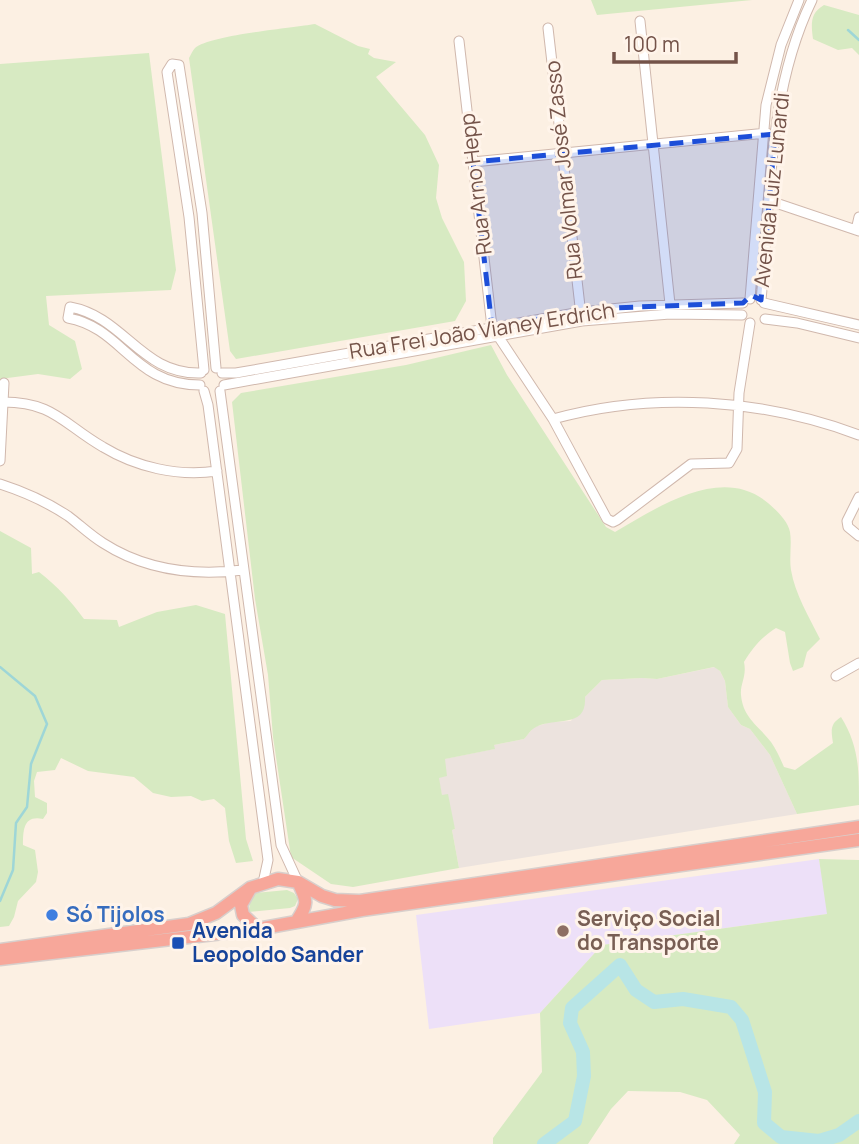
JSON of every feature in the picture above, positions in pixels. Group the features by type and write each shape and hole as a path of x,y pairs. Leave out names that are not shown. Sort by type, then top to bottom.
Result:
{"highway":[{"path":"0,950 189,924 216,913 250,888 278,879 298,882 335,900 360,901 859,827"},
{"path":"0,959 258,929 362,909 859,840"},
{"path":"296,922 306,908 298,882"},
{"path":"250,888 241,905 242,911 258,929"}],"street":[{"name":"Avenida Luiz Lunardi","path":"747,301 766,105 775,65 799,0"},
{"name":"Avenida Luiz Lunardi","path":"763,302 778,107 787,68 812,0"},
{"path":"640,21 670,304"},
{"name":"Rua Volmar José Zasso","path":"548,28 581,316"},
{"name":"Rua Arno Hepp","path":"459,41 495,332"},
{"path":"263,883 268,860 217,471 202,388 203,372 189,217 167,72 172,64 179,65 202,213 243,570 281,845 298,882"},
{"path":"473,162 764,132 775,134"},
{"path":"770,201 858,230 859,217"},
{"path":"763,302 767,311 765,318 758,323 750,323 741,315 747,301 763,302 859,325"},
{"name":"Rua Frei João Vianey Erdrich","path":"202,388 212,394 222,388 581,316 670,304 747,301"},
{"path":"202,388 180,385 162,378 136,362 94,327 68,318 70,307 100,317 159,363 183,374 203,372"},
{"name":"Rua Frei João Vianey Erdrich","path":"581,316 741,315"},
{"path":"765,318 859,338"},
{"path":"495,332 553,419 607,519 613,522 691,464 729,463 737,449 738,406 750,323"},
{"name":"Rua Frei João Vianey Erdrich","path":"203,372 250,370 495,332"},
{"path":"0,461 4,383"},
{"path":"3,402 30,404 50,411 104,448 138,463 175,472 217,471"},
{"path":"553,419 600,408 692,402 738,406 814,420 859,435"},
{"path":"0,484 48,503 102,542 136,560 173,570 243,570"},
{"path":"859,497 847,521 848,527 859,536"},
{"path":"836,676 859,663"}],"highlighted area":[{"path":"775,134 761,300 751,295 743,303 610,308 492,327 473,162"}],"shaded area":[{"path":"715,667 725,681 728,707 770,755 797,814 459,868 452,830 455,829 438,778 444,759 494,749 494,745 524,739 534,727 551,722 571,721 585,697 602,680 657,679"},
{"name":"Serviço Social do Transporte","path":"819,859 828,914 602,945 540,1013 429,1029 416,915"}],"green space":[{"path":"591,0 752,0 597,15"},
{"path":"824,5 859,15 859,55 852,48 838,50 813,39 812,19"},
{"path":"315,24 358,46 370,49 368,54 374,58 396,62 376,77 425,135 439,165 436,198 442,218 464,262 466,301 455,321 236,359 230,351 189,58 195,48 217,39"},
{"path":"149,53 176,270 171,290 46,296 49,325 75,341 82,369 70,379 38,374 0,379 0,64"},
{"path":"491,345 507,375 606,527 615,532 670,502 711,488 750,492 768,503 781,516 790,532 790,565 793,579 820,639 807,652 803,667 793,671 785,632 776,628 766,635 744,662 742,703 748,715 773,745 784,767 795,770 833,743 832,728 841,717 857,758 859,805 797,814 770,755 728,707 725,681 720,671 714,667 657,679 602,680 585,697 581,714 576,718 536,727 524,739 494,745 495,749 445,759 447,776 439,778 442,795 448,794 459,868 353,887 331,884 291,857 273,737 268,675 255,599 232,402 241,393 406,365"},
{"path":"0,531 31,548 32,574 39,572 46,577 84,619 117,620 119,627 157,612 196,605 225,614 246,839 253,861 236,863 229,841 225,808 214,799 202,801 191,796 171,797 153,793 134,777 88,771 61,758 55,770 37,772 34,781 35,797 47,803 47,813 43,819 28,821 24,829 23,845 35,850 38,872 36,882 18,901 9,926 0,927"},
{"path":"819,859 859,860 859,1144 734,1144 740,1135 707,1100 680,1092 628,1091 611,1109 588,1144 493,1144 493,1138 542,1072 540,1013 602,945 827,914"},
{"path":"287,890 294,893 298,899 295,906 249,912 250,899 255,893"}],"waterway":[{"path":"848,30 859,40"},
{"path":"0,667 35,696 47,724 31,764 27,807 16,823 13,870 0,901"},
{"path":"544,1144 575,1121 584,1076 583,1052 570,1023 572,1008 620,965 636,990 654,1002 683,999 731,1007 742,1020 765,1092 764,1123 781,1137 819,1141 839,1135 859,1121"}],"place":[{"name":"Só Tijolos","path":"52,915"},
{"name":"Serviço Social do Transporte","path":"563,931"},
{"name":"Avenida Leopoldo Sander","path":"178,943"}]}
